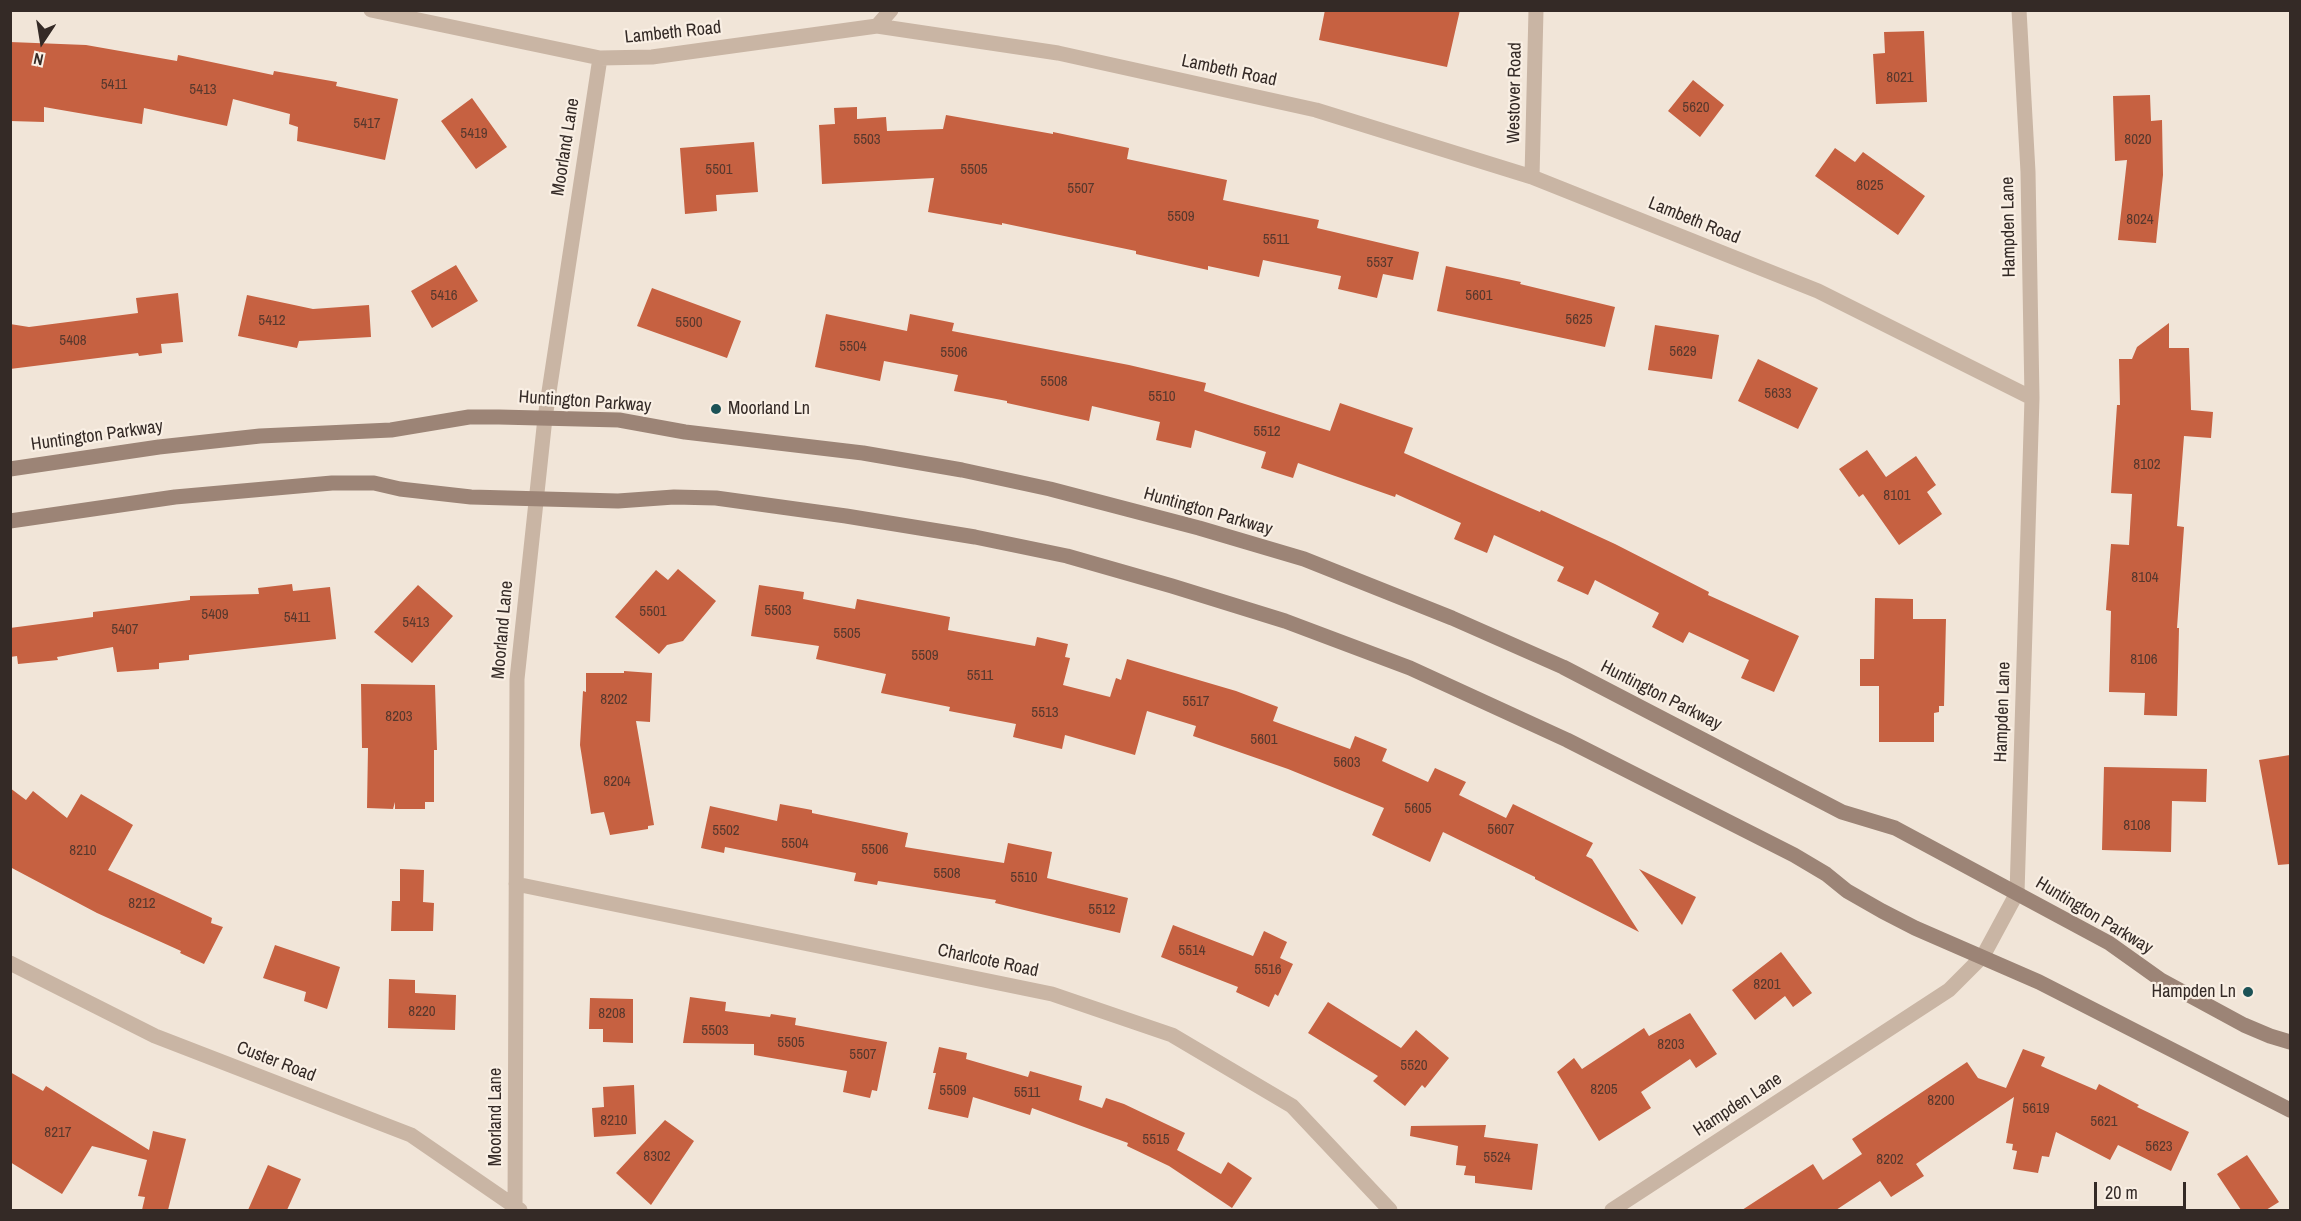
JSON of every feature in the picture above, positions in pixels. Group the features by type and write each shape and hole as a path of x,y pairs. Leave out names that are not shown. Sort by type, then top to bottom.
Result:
{"street":[{"name":"Lambeth Road","path":"371,10 600,58 652,57 877,26 1059,53 1316,110 1532,177 1818,291 2032,398"},
{"path":"877,26 891,10"},
{"name":"Westover Road","path":"1532,177 1536,10"},
{"name":"Hampden Lane","path":"1612,1210 1949,990 1983,956 2017,892 2032,398 2028,172 2019,10"},
{"name":"Moorland Lane","path":"517,1209 517,680 545,418 600,58"},
{"name":"Huntington Parkway","path":"10,468 159,447 260,436 391,430 469,417 545,418 619,420 685,432 863,453 962,470 1050,489 1187,525 1304,560 1452,618 1563,667 1842,812 1895,828 2017,892 2109,944 2161,980 2244,1025 2270,1036 2290,1041"},
{"path":"10,521 175,497 332,483 374,483 400,489 471,497 618,501 674,497 716,498 975,537 1066,556 1274,617 1410,668 1567,740 1794,855 1826,874 1847,891 1882,911 2039,982 2290,1110"},
{"name":"Charlcote Road","path":"516,884 1052,994 1172,1035 1292,1106 1389,1210"},
{"name":"Custer Road","path":"10,963 155,1036 411,1135 517,1209"}],"building":[{"path":"1325,10 1460,10 1447,67 1319,40"},
{"path":"1924,31 1927,102 1876,104 1873,54 1885,53 1884,32"},
{"path":"10,42 86,45 177,61 178,55 273,75 274,71 337,82 336,86 398,99 385,160 297,141 298,127 289,124 290,114 233,99 227,126 144,108 142,124 44,107 44,122 10,121"},
{"path":"1693,80 1724,105 1700,137 1668,111"},
{"path":"2150,95 2151,121 2162,120 2163,175 2156,243 2118,240 2127,160 2115,161 2113,96"},
{"path":"472,98 507,147 476,169 441,121"},
{"path":"857,107 857,119 886,117 887,131 943,129 946,115 1053,134 1053,132 1129,148 1127,159 1227,180 1223,200 1319,220 1317,228 1419,252 1413,280 1383,274 1377,298 1338,289 1341,276 1263,260 1259,277 1208,266 1208,270 1136,254 1136,251 1002,223 1002,225 928,212 934,178 822,184 819,125 835,124 834,108"},
{"path":"754,142 758,192 716,195 717,211 685,214 680,148"},
{"path":"1835,148 1855,162 1863,152 1925,196 1898,235 1815,176"},
{"path":"456,265 478,301 432,328 411,291"},
{"path":"1446,266 1521,282 1520,284 1615,307 1605,347 1437,311"},
{"path":"652,288 741,321 727,358 637,326"},
{"path":"178,293 183,342 161,344 162,353 139,356 138,353 10,369 10,324 29,327 138,313 136,298"},
{"path":"247,295 313,309 369,305 371,337 299,341 297,348 238,336"},
{"path":"826,314 907,331 910,314 954,323 952,331 1129,365 1206,383 1204,391 1330,431 1340,403 1413,428 1404,453 1540,512 1541,510 1615,544 1709,592 1708,595 1799,636 1774,692 1741,678 1749,660 1689,632 1683,643 1652,627 1659,613 1595,580 1588,595 1557,581 1564,567 1494,535 1487,553 1454,539 1461,523 1396,494 1395,497 1298,463 1293,478 1261,468 1266,452 1195,430 1191,448 1156,440 1160,422 1092,406 1089,421 954,391 958,375 884,361 880,381 815,367"},
{"path":"2169,323 2169,348 2189,348 2191,410 2213,412 2211,438 2184,436 2177,526 2184,527 2177,628 2179,628 2177,716 2144,715 2145,693 2109,692 2111,611 2106,610 2111,544 2129,545 2132,494 2111,493 2117,405 2120,405 2119,359 2132,359 2137,347"},
{"path":"1655,325 1719,335 1712,379 1648,370"},
{"path":"1758,359 1818,388 1798,429 1738,401"},
{"path":"1867,450 1886,477 1916,456 1936,485 1927,492 1942,514 1899,545 1863,494 1859,497 1839,469"},
{"path":"678,569 716,601 683,641 667,645 659,654 615,617 656,570 668,580"},
{"path":"292,584 293,591 330,587 336,639 189,655 189,660 159,663 159,669 117,672 113,647 57,657 58,660 18,664 17,656 10,657 10,628 93,617 93,612 190,600 190,596 259,594 258,588"},
{"path":"418,585 453,616 412,663 374,632"},
{"path":"759,585 804,592 803,599 855,609 857,599 950,617 948,630 1035,646 1037,637 1068,644 1065,657 1070,658 1063,685 1110,697 1116,678 1121,680 1127,659 1236,691 1278,707 1273,721 1350,749 1355,736 1387,749 1382,761 1428,782 1435,768 1466,782 1459,795 1506,818 1513,804 1593,843 1586,856 1592,859 1639,932 1443,832 1430,862 1372,835 1384,808 1288,769 1193,736 1196,726 1147,711 1135,755 1065,735 1062,749 1013,737 1016,724 949,711 950,707 881,693 886,674 816,659 819,646 751,636"},
{"path":"1875,598 1913,599 1913,619 1946,619 1944,706 1939,706 1939,712 1934,713 1934,742 1879,742 1879,686 1860,686 1860,659 1874,659"},
{"path":"624,671 652,673 650,722 636,721 654,825 648,826 648,829 610,835 604,812 591,814 580,745 583,691 586,692 586,673 624,673"},
{"path":"361,684 435,685 437,750 434,750 434,802 425,802 425,809 395,809 395,802 393,809 367,808 368,748 362,748"},
{"path":"2290,755 2290,864 2278,865 2259,760"},
{"path":"2104,767 2207,769 2206,802 2172,801 2171,852 2102,850"},
{"path":"10,788 26,800 33,791 67,818 81,794 133,825 108,870 212,918 211,923 223,927 204,964 180,953 181,951 97,913 10,867"},
{"path":"780,804 908,833 905,847 1004,863 1008,843 1052,852 1047,878 1128,898 1120,933 995,903 996,900 878,881 877,885 854,881 856,873 725,847 724,853 701,848 710,806 777,821"},
{"path":"400,869 424,870 423,902 434,903 433,931 391,931 392,901 400,901"},
{"path":"1639,869 1696,897 1682,925"},
{"path":"1173,925 1253,956 1264,931 1287,942 1280,958 1293,964 1278,996 1275,994 1269,1007 1236,992 1238,987 1161,957"},
{"path":"275,945 340,967 327,1009 304,1001 306,992 263,978"},
{"path":"1781,952 1812,993 1793,1007 1785,996 1755,1020 1732,990"},
{"path":"389,979 415,980 415,993 456,995 455,1030 388,1028"},
{"path":"690,997 726,1002 725,1011 796,1018 795,1025 887,1042 877,1091 872,1090 870,1098 843,1092 847,1071 754,1055 754,1044 683,1043"},
{"path":"590,998 633,999 633,1043 603,1042 603,1029 589,1029"},
{"path":"1328,1002 1401,1048 1416,1030 1449,1058 1425,1088 1422,1085 1405,1106 1373,1081 1378,1076 1308,1033"},
{"path":"1690,1013 1717,1054 1696,1068 1690,1059 1641,1092 1651,1108 1599,1141 1557,1072 1574,1058 1582,1069 1644,1028 1649,1036"},
{"path":"939,1047 967,1053 966,1059 1028,1077 1030,1071 1082,1086 1079,1100 1102,1108 1106,1098 1124,1104 1185,1133 1177,1150 1221,1174 1228,1162 1252,1178 1232,1208 1169,1166 1127,1146 1128,1143 1032,1108 1030,1115 973,1097 968,1118 928,1109"},
{"path":"2023,1049 2045,1057 2041,1066 2096,1090 2099,1084 2139,1105 2137,1107 2189,1132 2171,1171 2118,1145 2110,1160 2056,1132 2049,1157 2042,1156 2038,1173 2013,1169 2017,1151 2012,1150 2013,1144 2006,1143 2014,1097 1916,1164 1924,1176 1891,1197 1880,1181 1836,1210 1742,1210 1813,1164 1823,1180 1862,1154 1852,1139 1967,1062 1978,1078 2006,1088"},
{"path":"10,1072 43,1091 46,1086 149,1150 153,1131 186,1139 168,1210 142,1210 145,1197 138,1196 147,1160 92,1146 62,1194 10,1162"},
{"path":"634,1085 636,1134 594,1137 592,1108 604,1107 603,1087"},
{"path":"665,1120 694,1141 651,1205 616,1173"},
{"path":"1486,1125 1484,1137 1538,1144 1532,1190 1475,1183 1475,1176 1464,1175 1466,1166 1456,1165 1458,1146 1410,1136 1411,1126"},
{"path":"2247,1155 2279,1202 2266,1210 2241,1210 2217,1174"},
{"path":"268,1165 301,1179 287,1210 248,1210"}],"place":[{"name":"Moorland Ln","path":"716,409"},
{"name":"Hampden Ln","path":"2248,992"}]}
